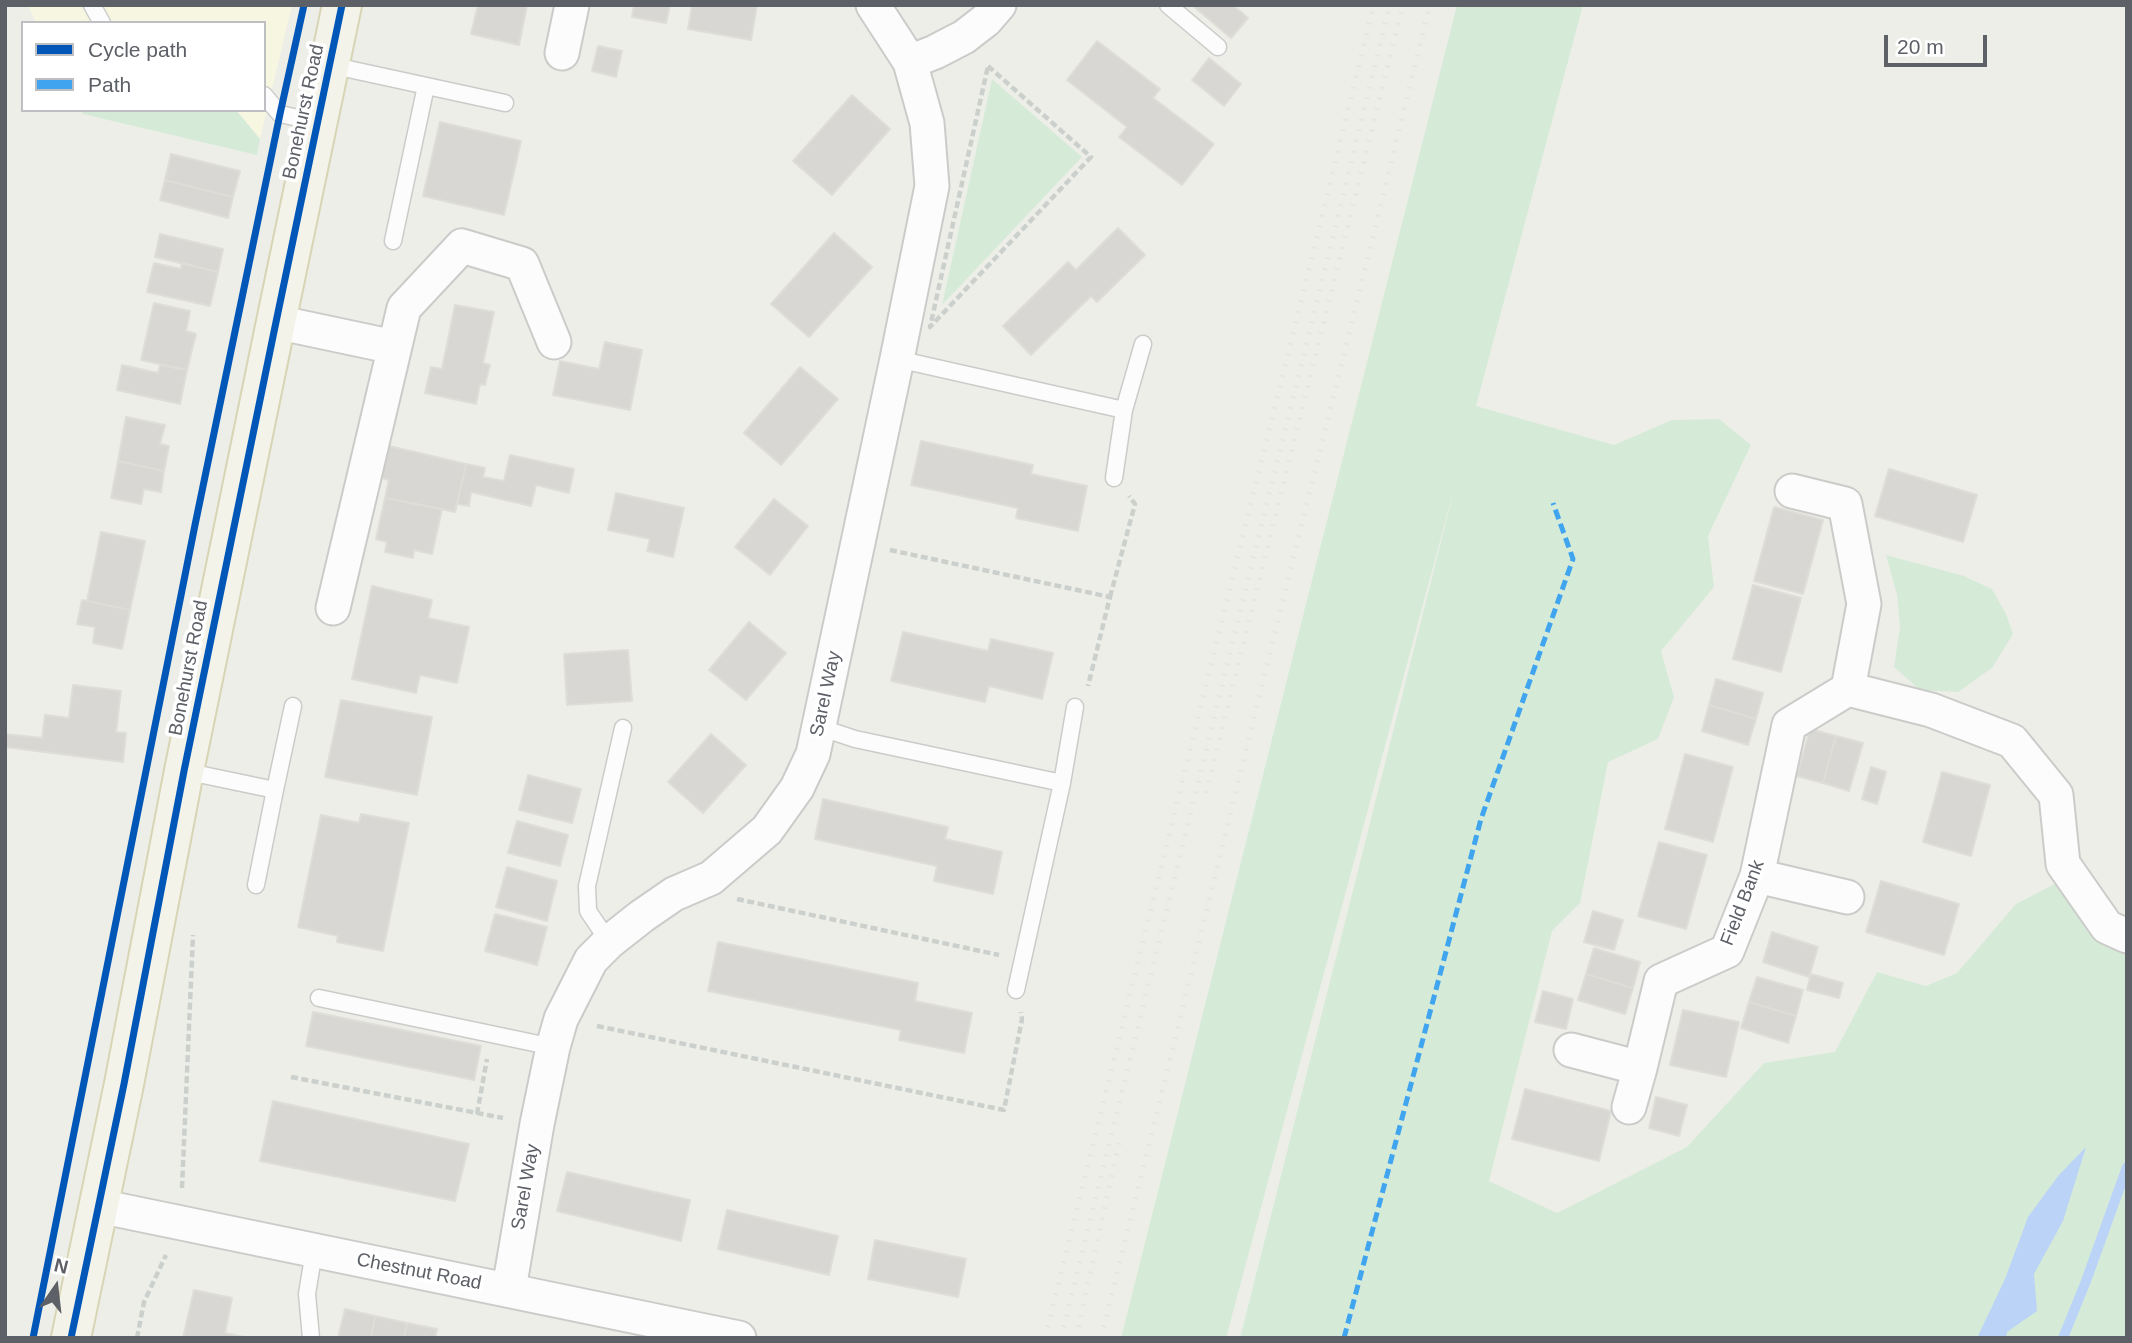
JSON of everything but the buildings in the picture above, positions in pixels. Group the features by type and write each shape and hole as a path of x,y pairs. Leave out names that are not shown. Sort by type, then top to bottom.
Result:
{"main road":[{"name":"Bonehurst Road","path":"71,1338 184,771 342,5"}],"street":[{"path":"562,53 572,5"},
{"name":"Sarel Way","path":"509,1289 537,1124 557,1033 591,960 609,942 674,894 711,878 767,830 797,788 813,754 932,186 927,123 910,62 873,5"},
{"path":"910,62 964,37 986,20 999,5"},
{"path":"333,608 404,308 462,246 522,264 554,342"},
{"path":"276,322 394,347"},
{"path":"1792,491 1845,504 1864,604 1848,689 1931,710 2012,740 2056,795 2063,864 2107,927 2127,936"},
{"name":"Field Bank","path":"1629,1107 1661,981 1727,951 1757,876 1789,725 1848,689"},
{"path":"1757,876 1847,897"},
{"path":"1571,1050 1640,1068"},
{"name":"Chestnut Road","path":"99,1206 739,1338"}],"lane":[{"path":"92,5 101,21"},
{"path":"1168,5 1218,47"},
{"path":"330,65 505,103"},
{"path":"393,241 426,86"},
{"path":"266,97 280,114 317,122"},
{"path":"1114,478 1124,410 1143,344"},
{"path":"897,359 1124,410"},
{"path":"256,885 293,706"},
{"path":"1016,990 1062,783 1075,707"},
{"path":"819,727 855,739 1062,783"},
{"path":"609,942 588,911 587,886 623,728"},
{"path":"184,771 275,790"},
{"path":"319,998 492,1034 557,1033"},
{"path":"311,1338 307,1294 314,1251"}],"path":[{"path":"988,66 1091,157 949,307 930,327 988,66"},
{"path":"1075,707 1091,682 1135,503 1114,478"},
{"path":"858,544 1110,597"},
{"path":"711,878 726,897 1022,960"},
{"path":"138,1338 144,1302 161,1262 184,1223 182,1169 193,934"},
{"path":"557,1033 1004,1110 1022,1019 1016,990"},
{"path":"477,1114 492,1034"},
{"path":"291,1077 537,1124"}],"shaded area":[{"path":"28,5 292,5 260,139 238,112 266,112 266,21 35,21"},
{"path":"1457,5 1583,5 1476,406 1614,445 1672,420 1719,419 1751,445 1708,536 1714,587 1661,651 1674,697 1658,739 1608,762 1580,903 1552,931 1489,1181 1557,1213 1687,1147 1764,1063 1835,1052 1877,972 1926,986 1957,973 2016,904 2072,875 2127,936 2127,1338 1240,1338 1457,478 1226,1338 1121,1338"},
{"path":"992,79 1082,157 942,305"},
{"path":"82,112 238,112 260,139 257,155"},
{"path":"1886,555 1964,576 1992,589 2006,614 2013,634 1992,668 1958,692 1920,690 1894,667 1900,627 1897,595"}],"water":[{"path":"2086,1147 2063,1221 2034,1274 2037,1311 2007,1332 2006,1338 1977,1338 2005,1279 2028,1217 2058,1176"}],"waterway":[{"path":"2063,1338 2127,1167"}],"railway":[{"path":"1045,1338 1374,5"},
{"path":"1061,1338 1390,5"},
{"path":"1206,793 1403,5"},
{"path":"1101,1338 1430,5"},
{"path":"1076,1338 1119,1143"}],"marked path":[{"path":"1344,1338 1481,819 1573,559 1553,503"}],"cycle path":[{"path":"33,1338 195,525 304,5"},
{"path":"71,1338 124,1084 184,771 342,5"}]}
